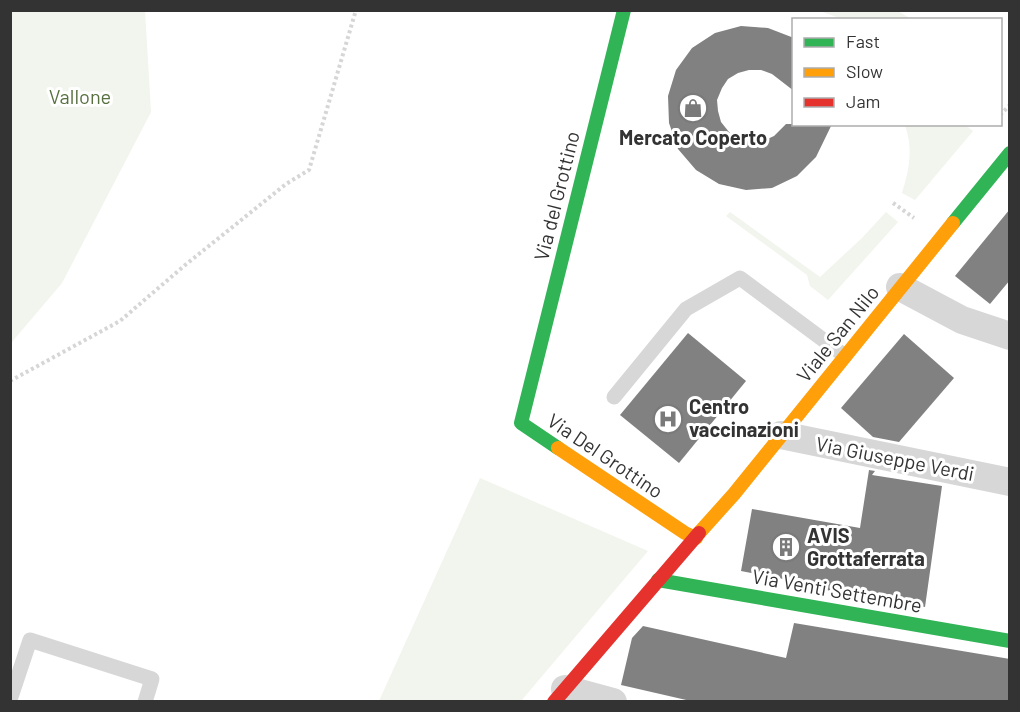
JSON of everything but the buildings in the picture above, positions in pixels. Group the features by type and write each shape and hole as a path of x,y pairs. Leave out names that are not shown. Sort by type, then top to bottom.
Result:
{"street":[{"name":"Via del Grottino","path":"528,391 624,10"},
{"name":"Viale San Nilo","path":"560,695 696,538 1010,153"},
{"path":"900,287 962,320 1010,336"},
{"name":"Via Del Grottino","path":"528,391 521,423 685,533 696,538"},
{"name":"Via Giuseppe Verdi","path":"781,435 1010,482"},
{"name":"Via Venti Settembre","path":"658,580 1010,641"},
{"path":"560,695 613,702"}],"lane":[{"path":"614,397 686,309 740,278 845,356"},
{"path":"10,700 30,640 152,679 145,702"}],"path":[{"path":"10,381 120,321 286,184 309,170 356,10"},
{"path":"893,203 914,218"}],"green space":[{"name":"Vallone","path":"11,10 145,11 151,112 62,283 11,343"},
{"path":"820,11 898,11 909,18 839,18"},
{"path":"905,126 966,126 973,131 915,200 902,193 910,159"},
{"path":"730,212 820,277 886,212 898,222 828,300 810,286 807,275 726,216"},
{"path":"480,478 648,551 521,701 379,701"}],"traffic: fast":[{"path":"558,448 521,423 624,10"},
{"path":"953,223 1010,153"},
{"path":"658,580 1010,641"}],"traffic: slow":[{"path":"699,533 734,494 953,223"},
{"path":"558,448 685,533 696,538"}],"traffic: jam":[{"path":"554,702 699,533"}],"place":[{"name":"Mercato Coperto","path":"693,108"},
{"name":"Centro vaccinazioni","path":"668,419"},
{"name":"AVIS Grottaferrata","path":"786,547"}]}
